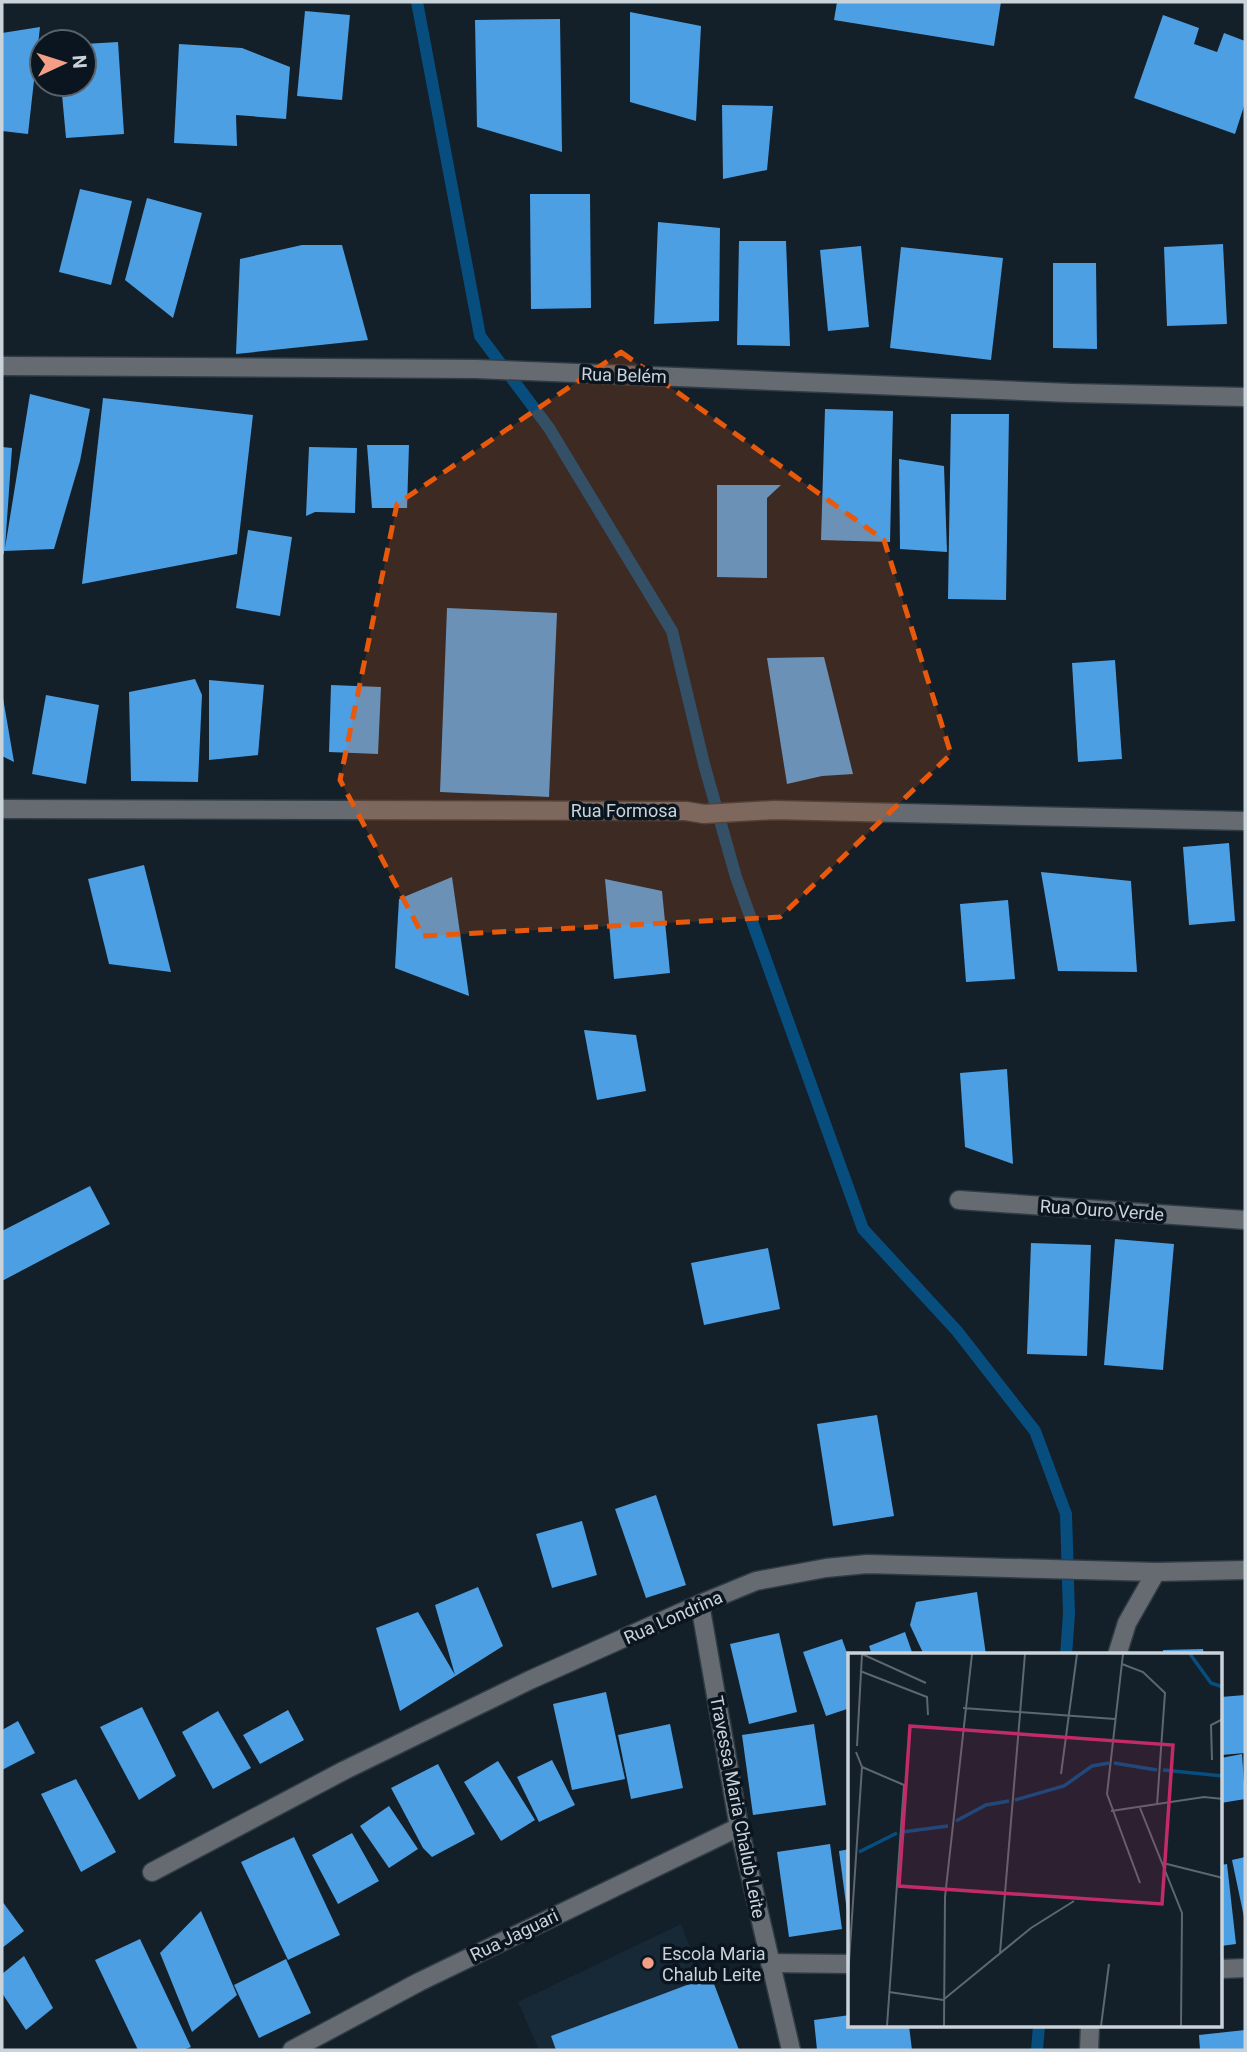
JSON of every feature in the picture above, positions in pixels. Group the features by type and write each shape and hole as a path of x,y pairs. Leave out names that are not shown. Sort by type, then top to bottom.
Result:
{"street":[{"name":"Rua Belém","path":"2,366 476,369 1071,393 1245,397"},
{"name":"Rua Formosa","path":"2,809 686,811 704,814 774,810 1245,821"},
{"name":"Rua Ouro Verde","path":"960,1200 1245,1220"},
{"name":"Rua Londrina","path":"152,1872 345,1770 530,1680 756,1581 826,1568 867,1564 1156,1572 1245,1570"},
{"path":"1118,1653 1127,1623 1156,1572"},
{"name":"Travessa Maria Chalub Leite","path":"700,1604 738,1827 791,2050"},
{"name":"Rua Jaguari","path":"292,2050 317,2043 419,1982 738,1827"},
{"path":"770,1963 848,1964"},
{"path":"1222,1969 1245,1968"},
{"path":"1089,2050 1090,2028"}],"highlighted area":[{"path":"621,352 884,540 951,754 780,917 423,936 340,780 397,504"}],"shaded area":[{"name":"Escola Maria Chalub Leite","path":"681,1924 730,2050 539,2050 518,2002"}],"building":[{"path":"837,2 1001,2 994,46 834,20"},
{"path":"305,11 350,15 342,100 297,96"},
{"path":"630,12 701,26 696,121 630,102"},
{"path":"1163,15 1199,28 1194,44 1217,52 1224,33 1245,41 1245,103 1235,134 1134,98"},
{"path":"560,19 562,152 477,127 475,20"},
{"path":"28,29 28,98 32,98 28,134 2,131 2,33"},
{"path":"118,42 124,134 66,138 62,98 98,98 98,43"},
{"path":"179,44 242,48 290,67 286,119 236,115 237,146 174,143"},
{"path":"722,105 773,106 767,170 723,179"},
{"path":"80,189 132,201 111,285 59,272"},
{"path":"530,194 590,194 591,308 531,309"},
{"path":"147,198 202,213 173,318 125,280"},
{"path":"658,222 720,228 719,321 654,324"},
{"path":"739,241 786,241 790,346 737,345"},
{"path":"1223,244 1227,324 1167,326 1164,247"},
{"path":"302,245 342,245 368,340 236,354 240,259"},
{"path":"861,246 869,327 828,331 820,250"},
{"path":"901,247 1003,258 991,360 890,348"},
{"path":"1053,263 1096,263 1097,349 1053,348"},
{"path":"30,394 90,409 80,461 54,549 4,551 2,554 2,447 12,448 5,548"},
{"path":"103,398 253,415 237,554 82,584"},
{"path":"825,409 893,411 890,542 821,540"},
{"path":"951,414 1009,414 1006,600 948,599"},
{"path":"367,445 409,445 407,508 372,508"},
{"path":"309,447 357,448 355,513 315,512 306,516"},
{"path":"899,459 944,466 947,552 900,549"},
{"path":"717,485 781,485 767,498 767,578 717,577"},
{"path":"248,530 292,537 280,616 236,608"},
{"path":"447,608 557,613 549,797 440,792"},
{"path":"824,657 853,774 822,776 787,784 767,658"},
{"path":"1115,660 1122,759 1078,762 1072,663"},
{"path":"195,679 202,695 198,782 131,781 129,692"},
{"path":"209,680 264,685 258,755 209,760"},
{"path":"331,685 381,687 378,754 329,752"},
{"path":"46,695 99,705 86,784 32,774"},
{"path":"3,698 14,762 2,756"},
{"path":"1229,843 1235,921 1189,925 1183,847"},
{"path":"144,865 171,972 109,964 88,879"},
{"path":"1041,872 1131,881 1137,972 1058,971"},
{"path":"452,877 469,996 395,968 399,899"},
{"path":"605,879 662,891 670,973 614,979"},
{"path":"1008,900 1015,979 966,982 960,904"},
{"path":"584,1030 636,1035 646,1091 597,1100"},
{"path":"1007,1069 1013,1164 965,1147 960,1073"},
{"path":"90,1186 110,1224 2,1281 2,1231"},
{"path":"1115,1239 1174,1244 1163,1370 1104,1365"},
{"path":"1031,1243 1091,1245 1087,1356 1027,1354"},
{"path":"768,1248 780,1309 704,1325 691,1263"},
{"path":"877,1415 894,1516 833,1526 817,1424"},
{"path":"656,1495 686,1585 646,1598 615,1509"},
{"path":"582,1521 597,1575 552,1588 536,1534"},
{"path":"478,1587 503,1646 400,1711 376,1628 418,1612 455,1675 435,1605"},
{"path":"977,1592 986,1653 923,1653 910,1625 916,1602"},
{"path":"905,1632 912,1653 871,1653 869,1646"},
{"path":"779,1633 797,1712 749,1724 730,1644"},
{"path":"842,1639 848,1656 848,1709 826,1716 803,1652"},
{"path":"1203,1649 1204,1653 1163,1653 1163,1650"},
{"path":"606,1692 625,1779 572,1790 553,1704"},
{"path":"1245,1695 1245,1753 1222,1755 1222,1697"},
{"path":"142,1707 176,1776 139,1800 100,1727"},
{"path":"288,1710 304,1740 260,1764 243,1735"},
{"path":"218,1711 251,1768 213,1789 182,1732"},
{"path":"18,1721 35,1753 2,1770 2,1730"},
{"path":"670,1724 683,1788 631,1799 618,1735"},
{"path":"814,1724 826,1805 753,1815 742,1735"},
{"path":"1242,1754 1245,1799 1222,1803 1222,1758"},
{"path":"552,1760 575,1805 539,1822 517,1777"},
{"path":"498,1761 535,1820 501,1841 464,1782"},
{"path":"438,1764 475,1834 432,1857 423,1848 391,1788"},
{"path":"76,1779 116,1852 81,1872 41,1794"},
{"path":"389,1806 418,1849 389,1868 360,1826"},
{"path":"352,1833 379,1881 338,1904 312,1855"},
{"path":"294,1837 340,1935 288,1960 241,1862"},
{"path":"830,1844 842,1929 789,1937 777,1852"},
{"path":"848,1849 848,1919 839,1851"},
{"path":"1245,1857 1245,1917 1244,1917 1232,1860"},
{"path":"1227,1864 1236,1944 1222,1946 1222,1865"},
{"path":"2,1901 24,1931 2,1948"},
{"path":"201,1911 237,1995 192,2032 160,1953"},
{"path":"140,1939 191,2047 183,2050 138,2050 95,1960"},
{"path":"24,1956 53,2008 26,2030 2,1993 2,1974"},
{"path":"286,1959 311,2013 259,2038 234,1985"},
{"path":"711,1976 739,2050 556,2050 551,2036"},
{"path":"848,2015 848,2028 909,2028 912,2050 817,2050 814,2020"},
{"path":"1245,2030 1245,2050 1200,2050 1199,2035"}],"waterway":[{"path":"417,2 480,336 549,428 672,631 704,764 736,877 863,1229 957,1331 1035,1431 1066,1514 1069,1614 1066,1653"},
{"path":"1037,2050 1039,2028"}],"place":[{"name":"Escola Maria Chalub Leite","path":"648,1963"}]}
